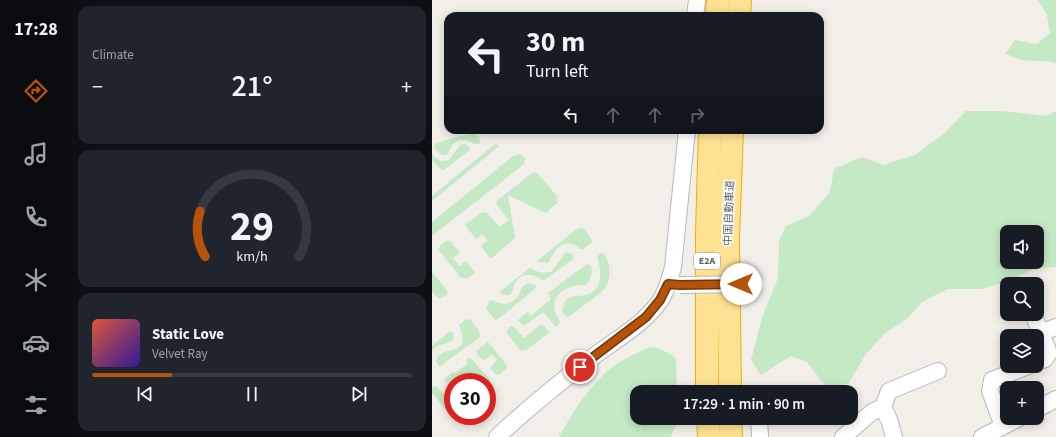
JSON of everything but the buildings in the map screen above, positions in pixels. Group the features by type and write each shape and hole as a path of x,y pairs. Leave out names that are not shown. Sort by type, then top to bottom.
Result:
{"highway":[{"path":"717,12 718,0"},
{"path":"739,12 740,0"},
{"name":"中国自動車道","path":"707,385 707,232 710,134"},
{"name":"中国自動車道","path":"730,385 728,238 732,134"},
{"path":"708,425 709,437"},
{"path":"730,425 731,437"}],"street":[{"path":"695,12 696,0"},
{"path":"497,437 592,357 646,317 674,284 673,267 687,134"},
{"path":"674,284 757,284"},
{"path":"1044,332 1056,327"},
{"path":"1044,342 1049,353 1044,359"},
{"path":"843,437 872,412 883,407 889,391 938,371"},
{"path":"1000,431 990,391 992,380 1010,373"},
{"path":"1044,405 1056,399"},
{"path":"883,407 890,422 894,437"},
{"path":"760,425 760,437"},
{"path":"982,437 1000,431 1009,425"}],"green space":[{"path":"1038,0 1056,0 1056,64 1054,62 1022,60 1005,54 1015,40 1037,44 1050,33 1047,15"},
{"path":"966,111 1001,111 1047,116 1056,111 1056,267 1044,268 1044,225 1000,225 1000,269 1033,269 1017,277 1000,277 1000,283 982,289 947,289 922,302 907,319 885,333 866,354 848,384 824,385 807,362 791,356 761,375 751,360 762,318 778,278 779,241 786,226 809,216 830,192 834,169 862,157 883,165 915,155 945,133"},
{"path":"474,134 478,135 481,143 475,144 465,140 459,140 452,145 447,155 441,154 435,148 435,144 440,142 459,136"},
{"path":"495,144 499,145 498,147 432,201 432,196"},
{"path":"460,145 468,145 470,150 444,170 442,170 432,160 432,155 440,161 449,160"},
{"path":"520,154 525,158 524,164 432,236 432,222 513,156"},
{"path":"536,172 557,196 557,203 546,213 508,195 515,238 492,258 490,258 481,246 487,240 482,234 476,239 465,225 481,213 486,212 500,227 509,220 496,204 498,200 532,173"},
{"path":"580,228 584,229 593,242 583,249 580,249 570,243 565,244 557,249 548,263 537,261 573,232"},
{"path":"446,241 450,241 460,253 453,258 459,266 466,261 475,273 468,278 461,278 439,250 439,247"},
{"path":"566,252 573,254 573,259 545,280 543,281 532,275 525,275 518,279 515,283 510,295 503,295 499,292 530,268 541,273 551,272"},
{"path":"602,252 605,255 610,269 609,279 605,288 570,316 566,317 562,310 566,300 569,297 589,294 597,287 600,277 600,267 597,257"},
{"path":"587,264 591,266 592,273 587,284 567,288 558,295 555,300 555,310 560,322 556,327 543,312 524,326 518,320 527,312 531,316 551,299 548,293"},
{"path":"432,272 446,289 448,294 441,298 438,298 432,291"},
{"path":"528,283 536,285 535,289 495,320 486,308 490,300 504,304 511,302 517,298 522,287"},
{"path":"470,319 479,331 480,337 439,367 436,361 438,357 444,352 453,350 460,346 463,342 459,325 465,320"},
{"path":"541,324 550,332 526,350 520,350 506,332 510,326 514,327 524,338"},
{"path":"450,331 454,334 453,341 437,346 432,351 432,346"},
{"path":"488,342 506,364 507,368 499,375 496,375 496,373 490,368 497,360 492,354 485,360 479,357 476,351"},
{"path":"651,347 661,349 676,358 677,385 630,385 630,425 675,425 671,437 559,437 579,404 596,383 614,366 634,354"},
{"path":"471,358 484,373 456,373 468,363 466,359"},
{"path":"436,386 444,394 444,408 432,393 432,388"}],"route":[{"path":"580,367 646,317 660,300 668,284 741,284"}]}
